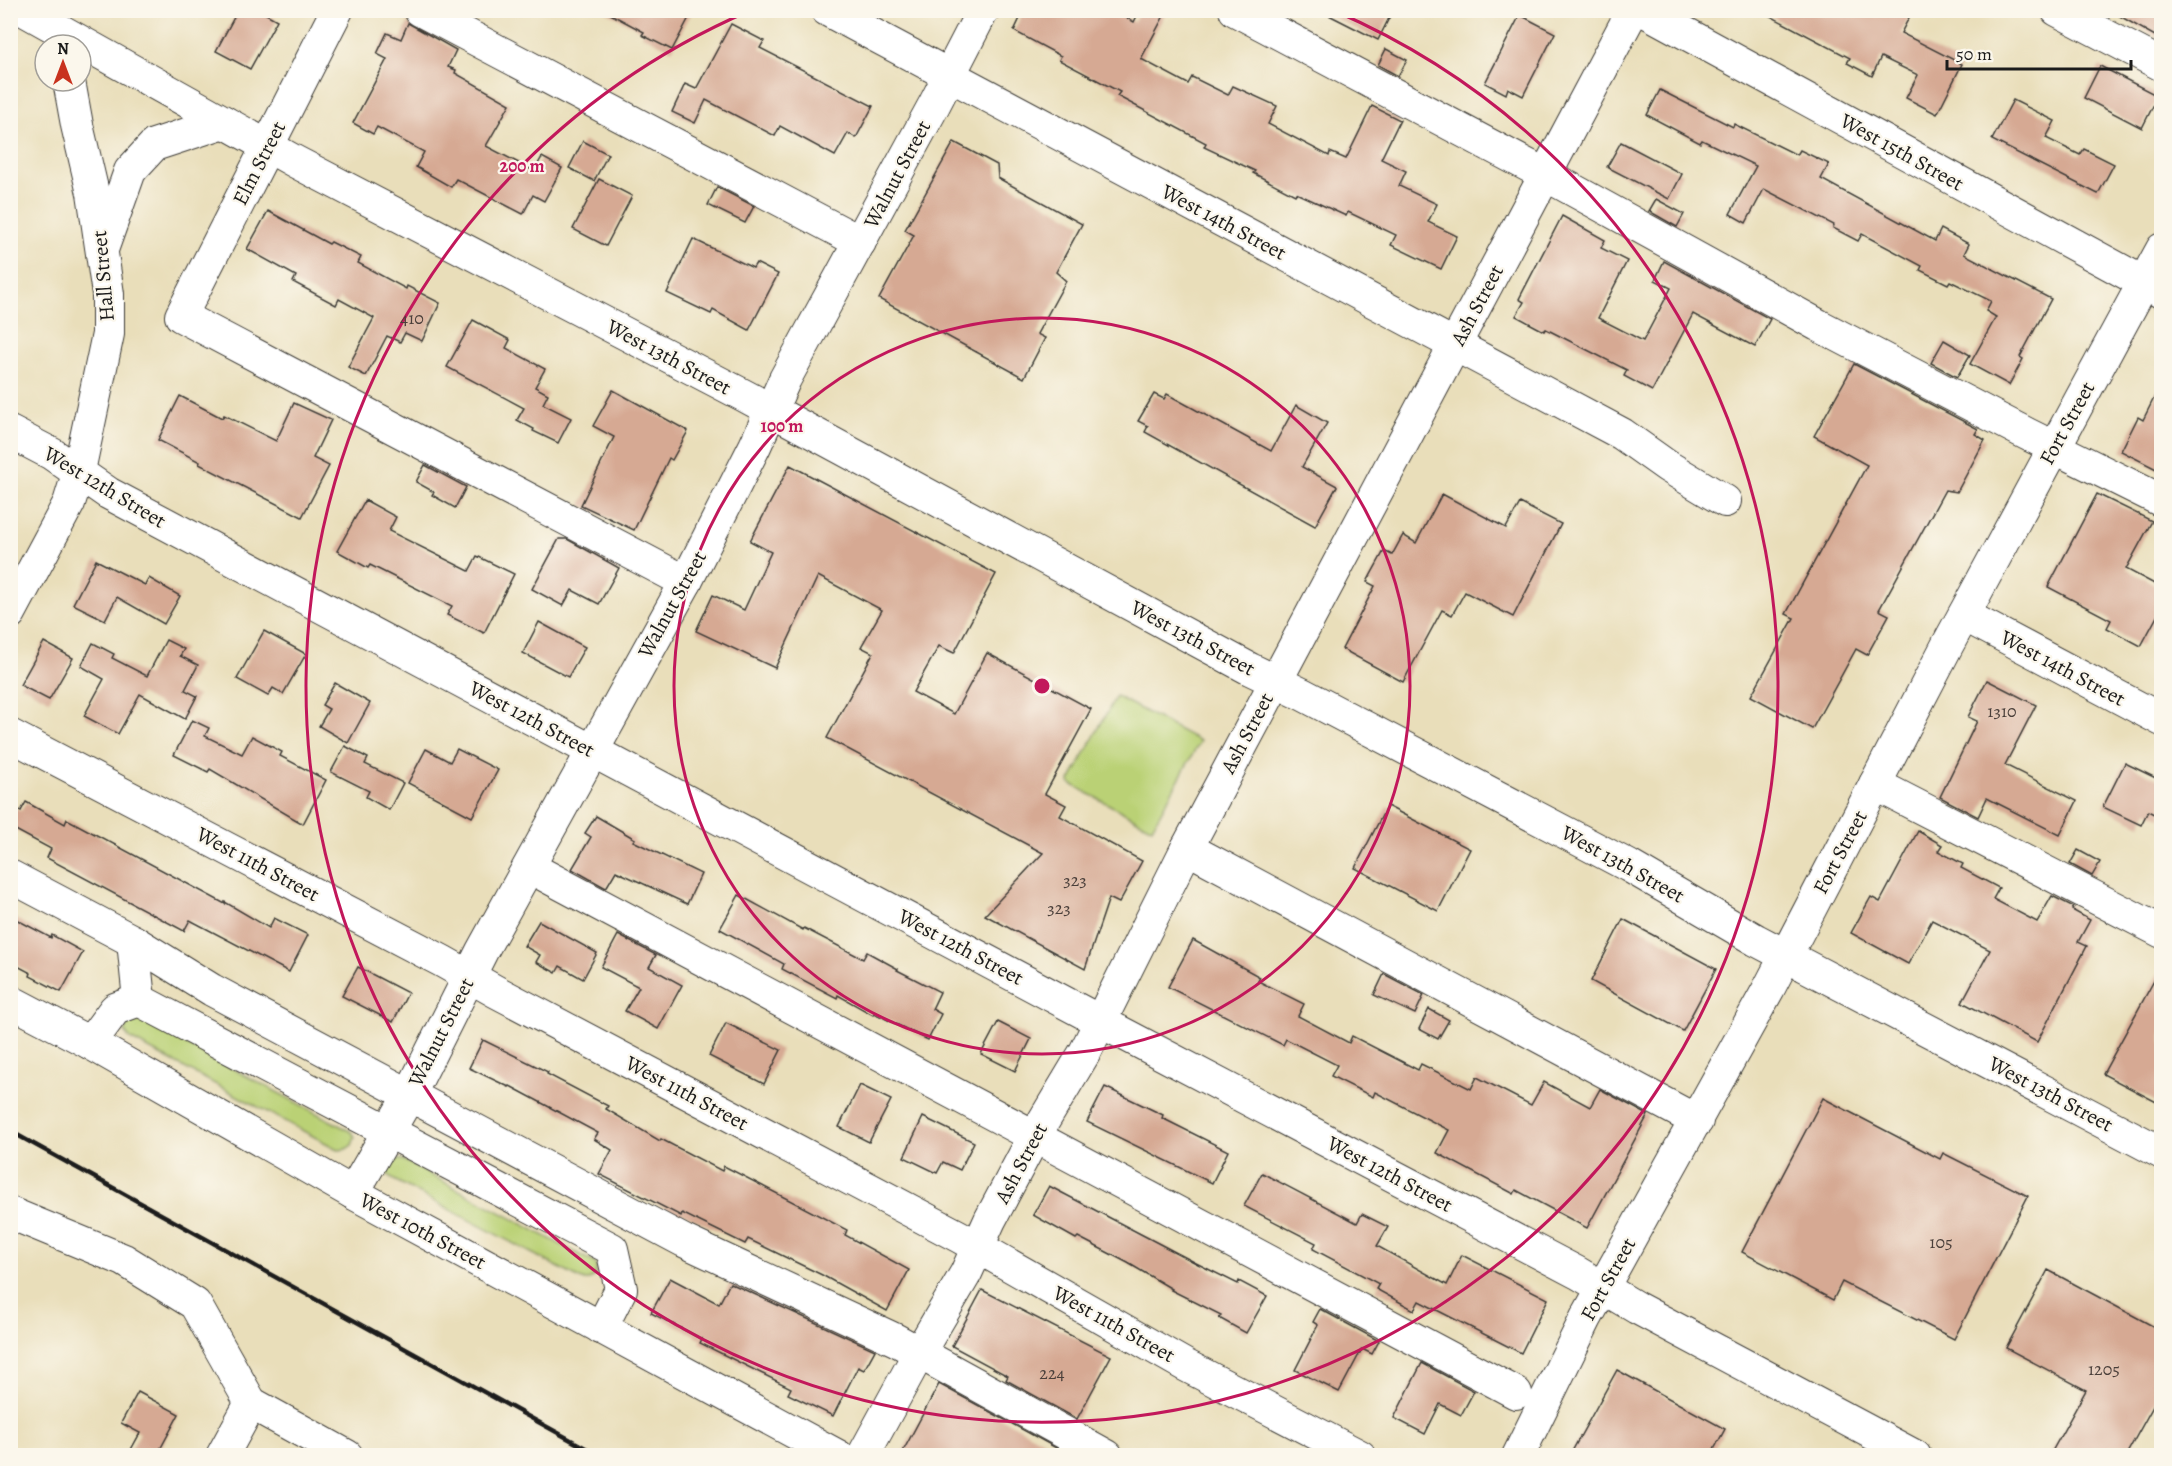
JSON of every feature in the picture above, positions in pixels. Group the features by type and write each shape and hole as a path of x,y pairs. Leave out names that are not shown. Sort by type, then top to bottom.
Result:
{"street":[{"name":"West 13th Street","path":"24,10 60,28 268,146 771,411 1250,669 1629,866 1756,940 2162,1153"},
{"name":"Elm Street","path":"337,10 181,316 686,582"},
{"path":"420,10 860,242"},
{"name":"West 14th Street","path":"827,10 1622,434 1667,466 1725,501"},
{"name":"Walnut Street","path":"353,1193 410,1094 469,975 686,582 785,379 983,10"},
{"path":"1235,10 1546,175 1818,325 2162,501"},
{"name":"Ash Street","path":"863,1455 966,1274 990,1220 1034,1137 1084,1052 1275,680 1632,10"},
{"name":"West 15th Street","path":"1643,10 2153,288"},
{"path":"2057,10 2162,65"},
{"name":"Hall Street","path":"71,93 93,193 108,294 108,334 79,471"},
{"path":"102,250 130,171 154,145 224,122"},
{"name":"Fort Street","path":"1518,1455 1603,1288 1697,1121 1786,955 2053,447 2153,288 2162,249"},
{"name":"West 12th Street","path":"10,432 52,454 108,493 1915,1455"},
{"path":"10,614 69,504 79,471"},
{"name":"West 14th Street","path":"1964,615 2162,720"},
{"name":"West 11th Street","path":"10,735 469,975 495,992 979,1247 1185,1365 1360,1455"},
{"path":"1875,784 2162,932"},
{"path":"1187,848 1697,1121"},
{"path":"529,867 1516,1393"},
{"path":"10,876 133,941 212,990 684,1241 919,1353 1107,1455"},
{"path":"133,941 139,1000"},
{"path":"90,1042 115,1009 139,1000 612,1249 621,1289 602,1328"},
{"name":"West 10th Street","path":"10,1001 90,1042 353,1193 838,1455"},
{"path":"10,1213 124,1260 195,1304 251,1403 347,1455"},
{"path":"222,1455 251,1403"}],"green space":[{"path":"1116,696 1200,741 1152,828 1069,783"},
{"path":"133,1019 141,1020 352,1132 355,1137 352,1145 339,1150 130,1039 125,1032 127,1022"},
{"path":"395,1159 403,1160 595,1263 597,1267 595,1275 589,1280 582,1280 392,1179 386,1172 388,1162"}],"building":[{"path":"238,10 259,10 277,20 250,69 216,51"},
{"path":"603,10 693,10 672,50 642,35 644,32"},
{"path":"1024,10 1113,10 1134,22 1140,10 1167,10 1141,59 1188,84 1192,77 1228,95 1233,86 1277,106 1268,124 1329,156 1330,152 1346,159 1372,106 1400,120 1381,159 1406,171 1399,186 1437,204 1428,222 1457,236 1441,269 1391,245 1396,235 1348,212 1346,216 1296,193 1295,195 1253,173 1255,171 1204,147 1206,143 1117,96 1120,92 1059,60 1061,56 1014,31"},
{"path":"1319,10 1393,10 1378,40"},
{"path":"1759,10 1913,10 1901,33 1962,64 1937,114 1906,98 1918,75 1881,57 1872,76 1847,63 1850,58"},
{"path":"2109,10 2162,10 2162,40"},
{"path":"1520,15 1555,33 1523,96 1508,88 1506,94 1485,83"},
{"path":"408,23 456,50 448,67 456,70 455,73 510,104 486,146 534,171 542,157 562,168 544,201 533,195 523,214 456,179 451,187 416,167 424,152 377,127 373,134 353,123 387,59 377,54 387,33 401,39"},
{"path":"731,24 764,41 760,48 873,106 856,138 848,133 835,156 780,126 775,136 706,100 695,123 672,112 685,84 696,89"},
{"path":"1386,49 1407,60 1398,76 1378,65"},
{"path":"2100,66 2158,96 2142,128 2084,98"},
{"path":"1660,90 1733,127 1734,124 1797,155 1800,150 1829,164 1821,179 1935,241 1941,229 1969,244 1964,254 2051,299 2020,357 2023,359 2009,385 1970,364 1996,317 1986,311 1991,301 1950,281 1948,284 1920,270 1922,266 1862,234 1858,241 1833,228 1834,225 1764,189 1746,223 1730,214 1756,166 1702,140 1700,143 1647,115"},
{"path":"2013,100 2055,121 2046,138 2080,155 2084,149 2114,164 2098,194 1992,140"},
{"path":"583,141 608,154 594,181 569,168"},
{"path":"954,142 997,165 998,178 1082,224 1056,272 1066,281 1037,334 1045,338 1024,378 879,299 914,235 905,230"},
{"path":"1621,142 1682,174 1669,199 1607,167"},
{"path":"599,179 632,196 606,246 573,229"},
{"path":"717,187 754,206 745,223 708,205"},
{"path":"1656,199 1684,214 1677,227 1649,211"},
{"path":"268,211 329,244 331,242 361,257 358,263 406,289 407,286 440,303 422,341 405,333 400,342 387,336 366,376 348,367 374,318 339,299 336,305 293,282 296,276 247,249"},
{"path":"1562,216 1605,240 1601,248 1627,261 1598,318 1643,341 1671,288 1655,280 1664,261 1770,319 1755,347 1693,314 1652,391 1624,376 1627,370 1516,316 1524,302 1519,299"},
{"path":"693,239 753,268 756,263 778,274 749,330 713,310 711,314 667,293"},
{"path":"473,320 510,340 506,348 545,369 535,387 548,394 543,404 571,418 558,443 517,420 524,408 447,367"},
{"path":"1944,340 1970,355 1957,377 1931,363"},
{"path":"1854,364 1978,429 1975,434 1985,440 1957,492 1945,490 1879,610 1889,615 1867,655 1856,649 1812,729 1751,696 1794,618 1786,614 1867,465 1814,436"},
{"path":"2162,382 2162,472 2121,451 2138,417 2143,420"},
{"path":"613,390 688,431 672,460 669,458 634,530 581,505 614,437 593,426"},
{"path":"1154,394 1164,399 1167,394 1271,451 1296,405 1327,423 1302,467 1337,486 1315,526 1145,432 1148,426 1138,421"},
{"path":"180,396 222,418 224,415 276,441 294,403 331,420 313,458 329,466 302,517 199,464 200,462 158,440"},
{"path":"425,465 466,487 455,508 432,495 434,492 416,482"},
{"path":"790,465 996,574 954,653 939,646 913,692 954,714 987,653 1091,709 1045,794 1066,805 1060,816 1142,861 1119,903 1109,898 1085,969 985,915 1043,853 827,738 873,653 861,647 882,610 818,576 775,668 696,631 713,595 744,610 771,552 750,541"},
{"path":"1442,494 1506,528 1520,503 1561,524 1513,617 1465,592 1452,615 1442,610 1403,682 1342,649 1375,586 1367,582 1384,551 1392,555 1403,535 1416,543"},
{"path":"2097,494 2152,521 2126,569 2162,588 2162,607 2141,646 2107,628 2111,620 2048,587"},
{"path":"365,500 396,517 389,531 469,571 477,556 514,574 484,633 447,615 452,606 370,565 368,568 337,551"},
{"path":"559,539 567,539 619,568 599,604 572,590 563,606 532,589"},
{"path":"96,560 145,585 149,578 180,596 164,624 117,597 105,620 73,604"},
{"path":"539,622 585,647 568,677 523,653"},
{"path":"264,631 306,654 283,694 273,688 268,696 237,679"},
{"path":"166,640 184,649 180,656 198,665 185,690 197,696 185,719 140,694 118,734 84,716 104,679 81,666 93,643 114,654 112,658 147,676"},
{"path":"44,642 73,658 49,700 20,685"},
{"path":"1987,680 2036,705 2005,765 2077,801 2060,835 1987,798 1978,817 1940,797 1977,721 1968,717"},
{"path":"335,683 370,703 348,743 319,726 329,709 322,705"},
{"path":"192,720 209,728 205,736 242,754 252,736 282,752 280,756 326,780 303,824 210,769 208,772 174,755"},
{"path":"345,746 368,758 365,764 403,783 389,810 366,797 369,791 331,772"},
{"path":"426,749 450,762 457,749 498,770 472,817 408,783"},
{"path":"2125,763 2162,781 2162,818 2148,811 2141,825 2103,807"},
{"path":"26,802 65,824 67,819 225,904 225,902 269,928 274,918 308,935 289,972 190,920 184,931 47,858 51,849 10,827 10,805 21,811"},
{"path":"1387,806 1470,849 1438,911 1355,868"},
{"path":"596,816 635,839 633,841 701,874 687,904 616,871 606,888 572,869 591,837 585,833"},
{"path":"1918,831 1942,845 1938,851 1963,864 1961,868 1999,888 1993,899 2037,922 2052,896 2074,907 2072,910 2090,920 2078,942 2087,946 2037,1042 1962,1002 1990,950 1932,920 1908,964 1851,933 1871,897 1880,902"},
{"path":"2078,850 2100,862 2092,876 2070,864"},
{"path":"739,895 863,959 867,952 940,992 932,1009 941,1014 928,1040 874,1013 873,1015 838,995 837,998 782,969 784,964 720,929"},
{"path":"10,916 83,952 61,992 30,976 31,973 10,962"},
{"path":"1623,919 1716,969 1683,1031 1591,981"},
{"path":"539,921 597,953 583,979 560,966 556,973 536,962 540,955 524,946"},
{"path":"618,935 656,955 649,967 682,985 658,1029 625,1011 639,987 601,967"},
{"path":"1193,940 1260,977 1258,981 1304,1004 1298,1016 1349,1043 1352,1036 1418,1070 1421,1064 1471,1089 1477,1077 1531,1105 1544,1082 1590,1107 1600,1089 1648,1115 1587,1228 1516,1190 1514,1194 1437,1153 1449,1130 1375,1092 1373,1097 1331,1076 1337,1065 1286,1039 1283,1045 1168,987"},
{"path":"2162,966 2162,1105 2103,1074"},
{"path":"358,967 408,993 393,1022 342,996"},
{"path":"1384,974 1424,995 1415,1014 1374,995"},
{"path":"1429,1009 1449,1020 1438,1039 1419,1029"},
{"path":"998,1022 1031,1039 1015,1071 981,1054"},
{"path":"726,1023 781,1050 764,1084 709,1056"},
{"path":"483,1040 548,1072 547,1074 608,1106 606,1109 660,1141 661,1139 722,1171 724,1166 847,1230 845,1235 909,1270 887,1311 822,1275 748,1239 745,1244 682,1213 681,1216 599,1174 612,1150 594,1139 598,1133 510,1086 469,1068"},
{"path":"860,1085 891,1100 869,1142 839,1127"},
{"path":"1105,1087 1163,1115 1162,1118 1228,1151 1212,1183 1087,1122"},
{"path":"1823,1098 1940,1159 1943,1153 2028,1196 1954,1339 1842,1282 1833,1300 1742,1252"},
{"path":"923,1117 974,1142 960,1170 943,1162 937,1173 904,1157"},
{"path":"1262,1173 1357,1223 1362,1214 1388,1227 1377,1246 1447,1285 1462,1255 1548,1299 1521,1353 1419,1301 1414,1310 1376,1289 1379,1284 1313,1249 1316,1243 1244,1206"},
{"path":"1049,1186 1196,1263 1238,1284 1239,1281 1267,1296 1246,1333 1219,1318 1221,1315 1171,1290 1128,1263 1078,1237 1076,1239 1033,1215"},
{"path":"2048,1270 2162,1331 2162,1390 2126,1455 2050,1455 2086,1390 2006,1348"},
{"path":"670,1278 719,1304 730,1283 875,1350 864,1370 858,1367 833,1416 788,1394 791,1388 700,1343 702,1339 651,1313"},
{"path":"982,1290 1111,1356 1077,1419 1006,1380 1008,1376 952,1346"},
{"path":"1320,1309 1379,1341 1372,1354 1362,1349 1339,1392 1295,1370 1318,1325 1313,1322"},
{"path":"1422,1363 1474,1391 1461,1415 1440,1404 1425,1434 1394,1418"},
{"path":"1617,1370 1725,1429 1711,1455 1570,1455"},
{"path":"939,1384 1069,1455 901,1455"},
{"path":"138,1392 179,1414 157,1455 128,1455 140,1433 121,1423"}],"railway":[{"path":"10,1131 600,1456"}]}
